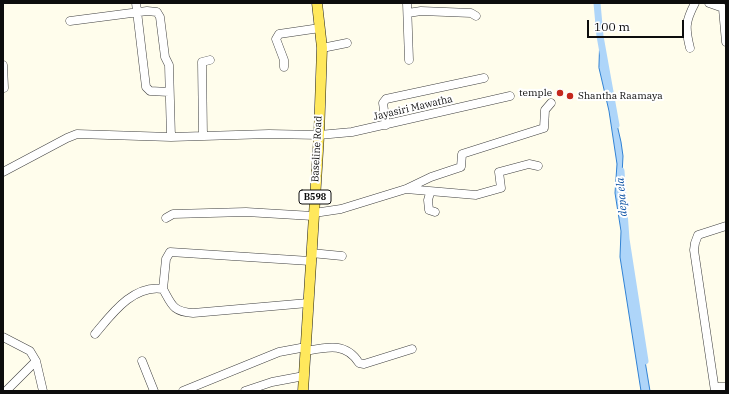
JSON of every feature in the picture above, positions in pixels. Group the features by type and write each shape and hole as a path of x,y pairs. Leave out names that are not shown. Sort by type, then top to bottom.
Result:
{"main road":[{"name":"Baseline Road","path":"303,391 310,257 319,135 322,48 317,3"}],"street":[{"path":"136,3 146,87 150,91 169,92"},
{"path":"407,3 407,44 409,60"},
{"path":"690,48 685,26 686,20 695,3"},
{"path":"709,3 724,9 726,42"},
{"path":"70,20 147,11 157,12 160,17 165,57 169,65 170,137"},
{"path":"408,14 435,12 471,13 476,16"},
{"path":"284,67 284,60 276,39 280,34 320,28"},
{"path":"322,48 347,43"},
{"path":"203,136 202,62 210,60"},
{"path":"3,65 4,88"},
{"path":"386,125 383,113 383,104 386,99 484,78"},
{"name":"Jayasiri Mawatha","path":"3,172 77,134 170,137 270,134 319,135 352,132 510,96"},
{"path":"166,218 173,214 246,212 313,215 341,209 406,189 431,177 461,167 462,154 544,128 545,110 551,103"},
{"path":"406,189 430,193 476,195 501,188 499,172 529,164 538,166"},
{"path":"430,193 428,200 429,210 435,212"},
{"path":"726,226 721,229 698,235 694,243 695,262 715,389 726,387"},
{"path":"308,303 193,313 182,312 172,307 163,289 166,259 170,252 310,257 342,256"},
{"path":"95,334 119,305 140,293 155,288 163,289"},
{"path":"4,340 30,352 36,361 43,391"},
{"path":"184,391 279,352 328,347 343,349 353,354 359,363 364,364 412,349"},
{"path":"6,391 36,361"},
{"path":"142,361 154,391"},
{"path":"245,391 272,382 304,376"}],"water":[{"path":"600,36 604,68 623,156 621,193 650,391 641,391 620,257 621,231 615,193 617,164 609,111 599,68"}],"waterway":[{"name":"depa ela","path":"597,3 600,36 616,125"},
{"name":"depa ela","path":"621,171 626,239 645,361"}],"place":[{"name":"temple","path":"560,93"},
{"name":"Shantha Raamaya","path":"570,96"}]}
